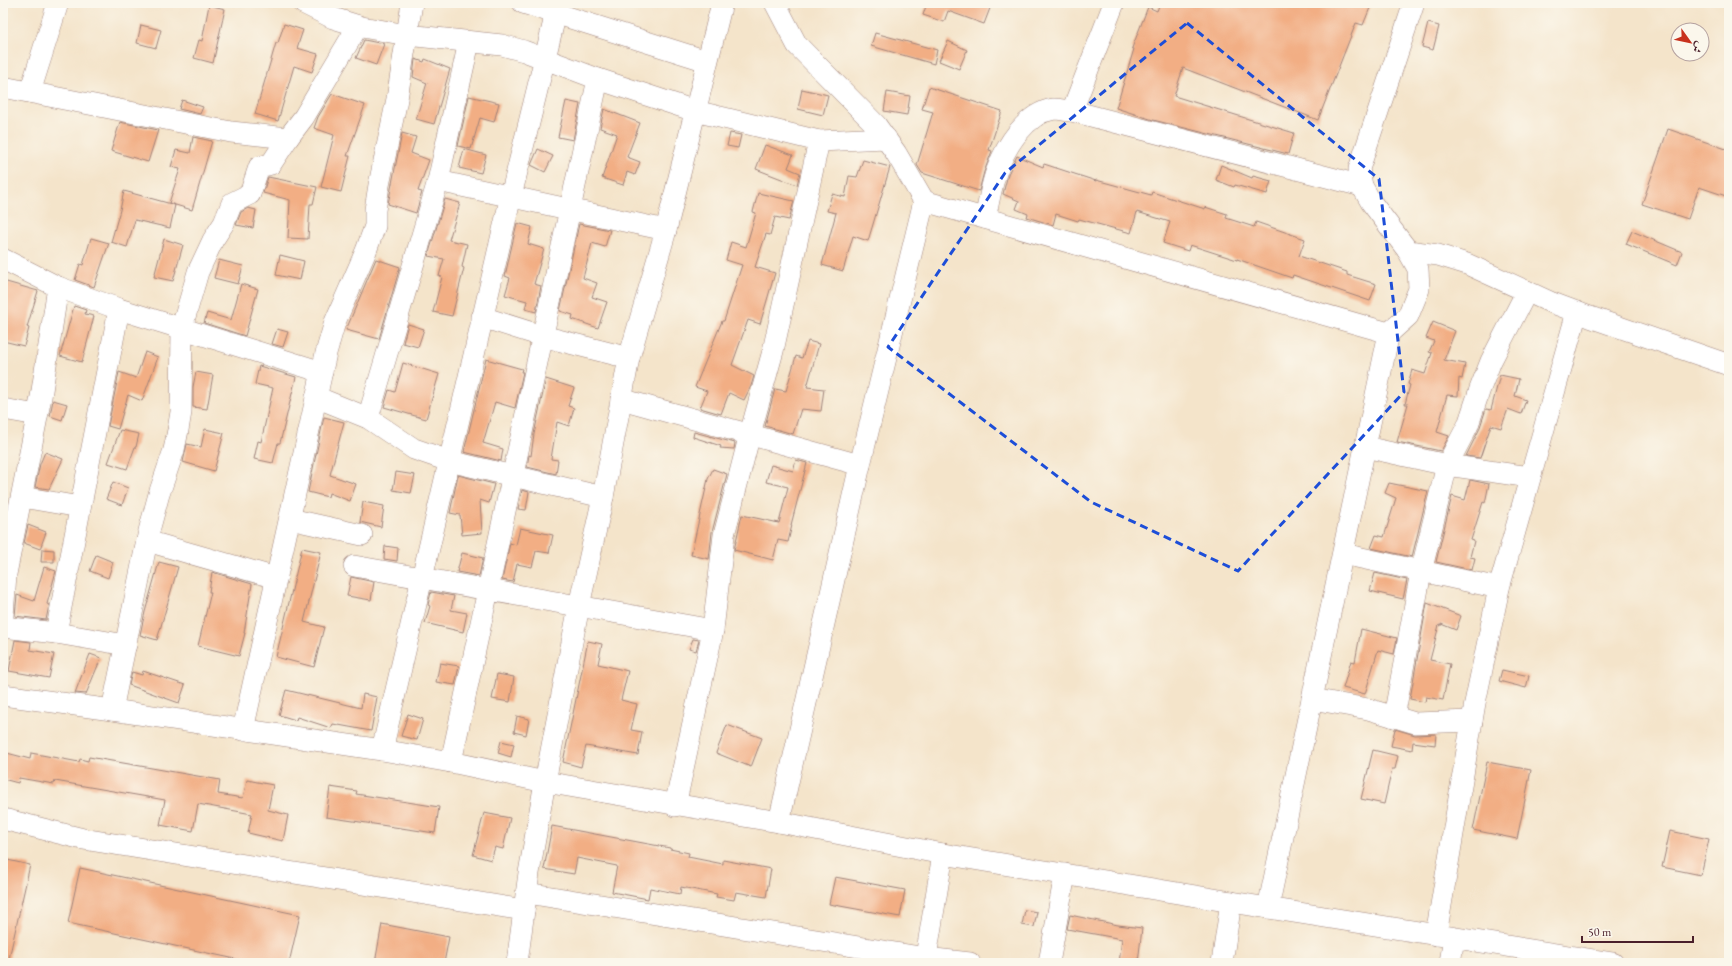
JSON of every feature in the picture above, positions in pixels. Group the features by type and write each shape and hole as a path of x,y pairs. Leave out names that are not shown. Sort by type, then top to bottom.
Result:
{"street":[{"path":"30,92 58,3"},
{"path":"303,3 333,18 358,26 407,35 502,45 546,58 598,79 695,111 818,141 886,138"},
{"path":"243,730 316,397 335,322 366,251 375,226 375,210 379,185 397,99 412,3"},
{"path":"523,3 707,61"},
{"path":"517,963 545,782 579,606 603,497 629,358 666,230 722,3"},
{"path":"774,3 797,45 876,125 886,138 906,168 924,201 860,465 779,822"},
{"path":"1072,111 1114,3"},
{"path":"1268,908 1389,333 1408,316 1419,289 1418,269 1408,251 1390,230 1362,186 1359,169 1414,3"},
{"path":"382,750 510,196 546,58 556,13"},
{"path":"112,710 147,541 159,494 174,450 181,412 183,360 181,340 182,327 198,272 213,240 224,223 232,203 250,194 259,167 271,164 304,117 358,26"},
{"path":"368,418 438,181 469,42"},
{"path":"451,762 598,79"},
{"path":"3,87 231,132 288,138"},
{"path":"985,218 997,171 1004,156 1025,124 1038,115 1054,109 1072,111 1362,186"},
{"path":"674,806 713,630 724,535 773,351 818,141"},
{"path":"438,181 570,208 666,230"},
{"path":"924,201 1389,333"},
{"path":"1408,251 1438,254 1577,312 1729,365"},
{"path":"3,259 58,287 119,309 182,327 322,372"},
{"path":"3,616 6,574 38,415 58,287"},
{"path":"1394,717 1422,572 1447,464 1468,425 1491,361 1526,290"},
{"path":"56,633 119,309"},
{"path":"1450,963 1445,937 1472,721 1499,588 1577,312"},
{"path":"482,317 542,336 629,358"},
{"path":"316,397 368,418 414,449 449,462 603,497"},
{"path":"621,399 860,465"},
{"path":"3,409 38,415"},
{"path":"1365,447 1447,464 1530,477"},
{"path":"22,497 80,507"},
{"path":"290,519 362,535"},
{"path":"147,541 276,578"},
{"path":"1343,554 1499,588"},
{"path":"354,566 713,630"},
{"path":"3,627 56,633 126,645"},
{"path":"3,696 112,710 382,750 451,762 545,782 674,806 779,822 943,854 1445,937 1613,963"},
{"path":"1312,700 1368,709 1415,722 1472,721"},
{"path":"3,818 83,839 926,960 970,963"},
{"path":"926,960 943,854"},
{"path":"1049,963 1065,874"},
{"path":"1222,963 1231,902"}],"highlighted area":[{"path":"1187,23 1379,179 1404,392 1238,571 1091,502 888,347 1005,173"}],"building":[{"path":"927,3 992,3 984,24 948,11 944,22 923,15"},
{"path":"1160,3 1372,3 1363,25 1356,23 1318,120 1183,68 1174,96 1294,133 1288,154 1153,120 1116,108 1134,49 1132,48 1148,7 1157,11"},
{"path":"209,5 225,9 213,63 194,58 199,40 202,41"},
{"path":"1428,23 1439,26 1433,50 1422,47"},
{"path":"284,24 303,30 297,48 318,54 312,72 294,66 278,121 255,114 276,43 278,43"},
{"path":"141,25 161,30 156,48 137,43"},
{"path":"875,33 937,50 934,64 871,46"},
{"path":"364,40 384,44 376,65 356,58"},
{"path":"948,41 967,50 959,69 939,61"},
{"path":"415,59 424,62 425,59 450,69 434,124 416,119 427,83 413,77"},
{"path":"929,87 1002,111 989,150 992,151 979,191 922,173 917,165 933,112 922,109"},
{"path":"802,89 828,95 823,115 798,109"},
{"path":"887,92 910,96 907,115 884,111"},
{"path":"332,94 365,105 347,156 350,156 341,192 321,187 334,135 314,128 318,117"},
{"path":"469,96 499,103 494,122 480,118 471,149 458,146"},
{"path":"182,100 203,107 200,114 179,109"},
{"path":"566,101 580,104 573,140 558,137"},
{"path":"604,109 640,123 627,157 640,162 635,175 627,172 623,185 602,178 617,134 600,128"},
{"path":"120,122 158,130 148,162 111,151"},
{"path":"1668,129 1729,150 1729,197 1699,187 1688,219 1642,204"},
{"path":"402,133 416,137 411,153 429,160 418,191 422,192 416,213 388,204"},
{"path":"730,133 741,135 738,148 727,146"},
{"path":"193,137 212,141 192,210 169,203 180,169 171,167 176,150 190,153"},
{"path":"765,145 793,155 788,168 800,173 797,185 756,169"},
{"path":"464,149 486,155 481,173 459,168"},
{"path":"538,149 553,156 545,172 531,165"},
{"path":"1017,156 1043,167 1044,164 1096,181 1151,195 1152,192 1205,209 1205,207 1227,214 1226,218 1254,227 1256,222 1305,239 1299,256 1347,272 1347,275 1376,284 1370,301 1293,275 1292,278 1190,245 1188,251 1163,243 1170,222 1137,212 1131,233 1079,219 1078,221 1056,214 1053,225 1027,217 1028,214 1016,209 1019,201 1003,194 1008,174"},
{"path":"863,160 890,167 868,241 853,236 843,271 822,265 836,213 827,211 832,194 845,197 849,176 857,177"},
{"path":"1221,165 1252,178 1253,176 1271,181 1267,194 1235,185 1234,187 1216,180"},
{"path":"268,177 317,187 313,204 310,204 308,239 288,238 290,200 263,193"},
{"path":"124,191 175,205 170,228 135,220 127,247 111,242"},
{"path":"758,193 794,201 789,220 775,217 770,235 766,234 755,267 775,273 760,324 748,320 732,365 754,376 751,386 744,400 729,393 721,414 700,408 707,391 695,387 722,321 724,321 742,265 726,260 731,242 746,247 756,213 753,212"},
{"path":"445,199 460,203 449,240 467,244 462,267 464,268 452,316 433,312 442,277 439,276 444,259 428,256"},
{"path":"248,208 256,210 253,228 236,225 241,212"},
{"path":"517,223 532,227 528,244 544,249 534,284 541,286 536,312 525,309 527,301 505,295 510,278 505,276"},
{"path":"579,224 610,230 605,247 592,243 583,278 597,283 592,297 607,302 598,328 572,319 573,315 560,311"},
{"path":"1632,231 1682,252 1677,265 1626,244"},
{"path":"91,238 109,243 94,287 75,280 80,264 83,265"},
{"path":"164,239 183,245 173,281 154,277"},
{"path":"280,255 304,261 300,280 276,275"},
{"path":"376,259 400,267 379,339 346,330"},
{"path":"219,260 243,266 238,284 214,278"},
{"path":"3,281 38,291 27,327 29,328 24,346 3,341"},
{"path":"241,284 258,289 245,336 204,323 207,313 231,320"},
{"path":"74,306 86,310 85,314 94,316 82,362 60,356"},
{"path":"1433,322 1455,331 1444,360 1465,364 1462,379 1459,378 1458,396 1447,395 1437,432 1449,436 1441,451 1397,442 1408,404 1405,404 1412,370 1425,374 1432,353 1429,352 1434,341 1426,338"},
{"path":"408,324 424,329 418,347 403,343"},
{"path":"277,329 288,332 283,347 272,344"},
{"path":"808,341 819,344 807,387 824,389 821,411 801,409 793,434 765,426 775,389 786,391 796,356 802,358"},
{"path":"145,352 158,357 142,401 128,395 118,429 108,426 119,372 136,378"},
{"path":"486,359 522,369 521,372 523,372 515,408 495,402 483,443 503,449 501,461 464,452"},
{"path":"403,363 439,374 426,419 384,407 389,390 395,392"},
{"path":"259,366 296,377 280,443 278,443 273,463 254,459 258,441 261,442 273,388 255,384"},
{"path":"196,372 213,375 207,409 193,407 193,387"},
{"path":"1500,375 1519,379 1515,396 1526,400 1521,414 1508,409 1501,428 1491,425 1480,458 1466,456 1479,430 1486,409 1491,410"},
{"path":"546,379 574,388 568,406 574,408 569,426 557,422 551,459 558,460 556,474 527,467 529,455 531,456 534,434"},
{"path":"53,400 67,404 62,420 50,416"},
{"path":"324,417 344,422 330,475 356,484 350,501 329,493 328,497 308,492"},
{"path":"205,429 224,433 214,471 183,462 187,444 201,447"},
{"path":"120,430 139,434 136,447 127,469 108,463"},
{"path":"694,432 735,443 734,449 720,448 721,446 693,437"},
{"path":"45,452 63,459 49,489 35,487 40,464"},
{"path":"796,460 807,463 788,542 778,540 773,560 734,550 742,515 779,523 788,487 766,482 771,465 793,471"},
{"path":"713,469 727,474 712,532 709,559 691,555 708,479"},
{"path":"396,472 415,475 411,493 393,490"},
{"path":"458,475 494,484 489,503 480,500 482,533 462,535 460,515 450,513"},
{"path":"1470,480 1489,484 1485,503 1483,502 1471,540 1474,541 1470,557 1475,558 1472,570 1436,562 1452,496 1465,500"},
{"path":"113,482 128,488 122,505 106,499"},
{"path":"1389,483 1428,491 1412,557 1371,548 1376,535 1384,537 1396,498 1385,493"},
{"path":"522,490 529,492 526,510 518,509"},
{"path":"363,502 384,506 381,527 360,522"},
{"path":"28,525 46,532 40,549 24,543"},
{"path":"520,528 553,535 549,553 536,551 532,567 517,564 513,582 502,580 510,543 516,545"},
{"path":"385,546 398,548 397,561 384,559"},
{"path":"302,548 321,552 304,622 324,627 314,667 276,657"},
{"path":"42,549 54,550 54,562 41,562"},
{"path":"462,553 483,558 479,576 457,572"},
{"path":"96,555 113,562 108,578 90,571"},
{"path":"159,562 178,567 157,640 140,635"},
{"path":"44,567 56,571 47,604 49,605 46,620 15,616 17,595 34,601"},
{"path":"212,572 252,584 245,633 239,656 198,646 211,592 209,592"},
{"path":"1375,573 1407,580 1403,599 1370,591"},
{"path":"351,577 374,582 371,600 347,596"},
{"path":"431,592 454,596 451,610 467,613 463,632 425,623 430,606 428,605"},
{"path":"1427,603 1461,616 1456,630 1441,624 1441,626 1439,625 1430,660 1450,664 1443,700 1426,697 1425,702 1410,699"},
{"path":"1361,629 1397,638 1394,654 1378,650 1365,694 1343,688 1351,661 1355,662"},
{"path":"693,639 699,640 696,651 689,649"},
{"path":"15,640 31,642 30,650 54,654 49,678 9,671"},
{"path":"588,641 602,644 598,664 628,671 621,700 637,704 631,730 642,732 638,755 586,746 581,767 563,762"},
{"path":"90,654 101,658 86,694 75,693"},
{"path":"440,663 459,666 455,685 436,682"},
{"path":"1502,670 1529,676 1526,688 1499,681"},
{"path":"143,671 185,685 179,703 129,685 132,672 142,675"},
{"path":"497,674 514,677 510,702 492,699"},
{"path":"286,690 361,708 363,694 377,697 371,731 333,724 331,728 297,717 296,720 279,715"},
{"path":"408,714 423,719 417,740 401,736"},
{"path":"517,716 529,719 526,735 514,732"},
{"path":"727,725 762,738 751,767 716,753"},
{"path":"1395,729 1415,735 1436,734 1435,745 1413,742 1412,750 1391,746"},
{"path":"501,741 514,744 511,757 498,753"},
{"path":"1373,750 1398,756 1395,769 1392,769 1384,804 1361,799"},
{"path":"3,752 30,759 31,753 79,762 80,759 88,761 89,757 220,780 218,794 243,798 247,780 273,785 268,810 288,815 283,841 248,833 252,814 198,804 193,831 160,825 165,800 55,781 54,784 19,778 18,783 3,779"},
{"path":"1487,762 1531,770 1517,839 1473,830"},
{"path":"330,787 357,791 356,794 439,807 435,833 326,817"},
{"path":"484,813 510,818 503,849 495,847 491,860 473,855"},
{"path":"552,826 670,848 689,853 688,857 723,864 723,860 771,869 766,897 736,892 734,900 716,897 717,894 681,887 680,894 650,888 648,899 612,892 617,866 577,858 574,874 544,869"},
{"path":"1670,831 1709,839 1701,875 1662,867"},
{"path":"3,859 30,865 8,963 3,963"},
{"path":"80,868 300,915 289,963 254,963 68,923"},
{"path":"835,877 905,890 900,917 829,904"},
{"path":"1025,910 1037,912 1034,927 1022,925"},
{"path":"1070,915 1118,925 1142,928 1138,963 1119,963 1122,939 1067,929"},
{"path":"382,924 449,937 444,963 375,963"}]}
